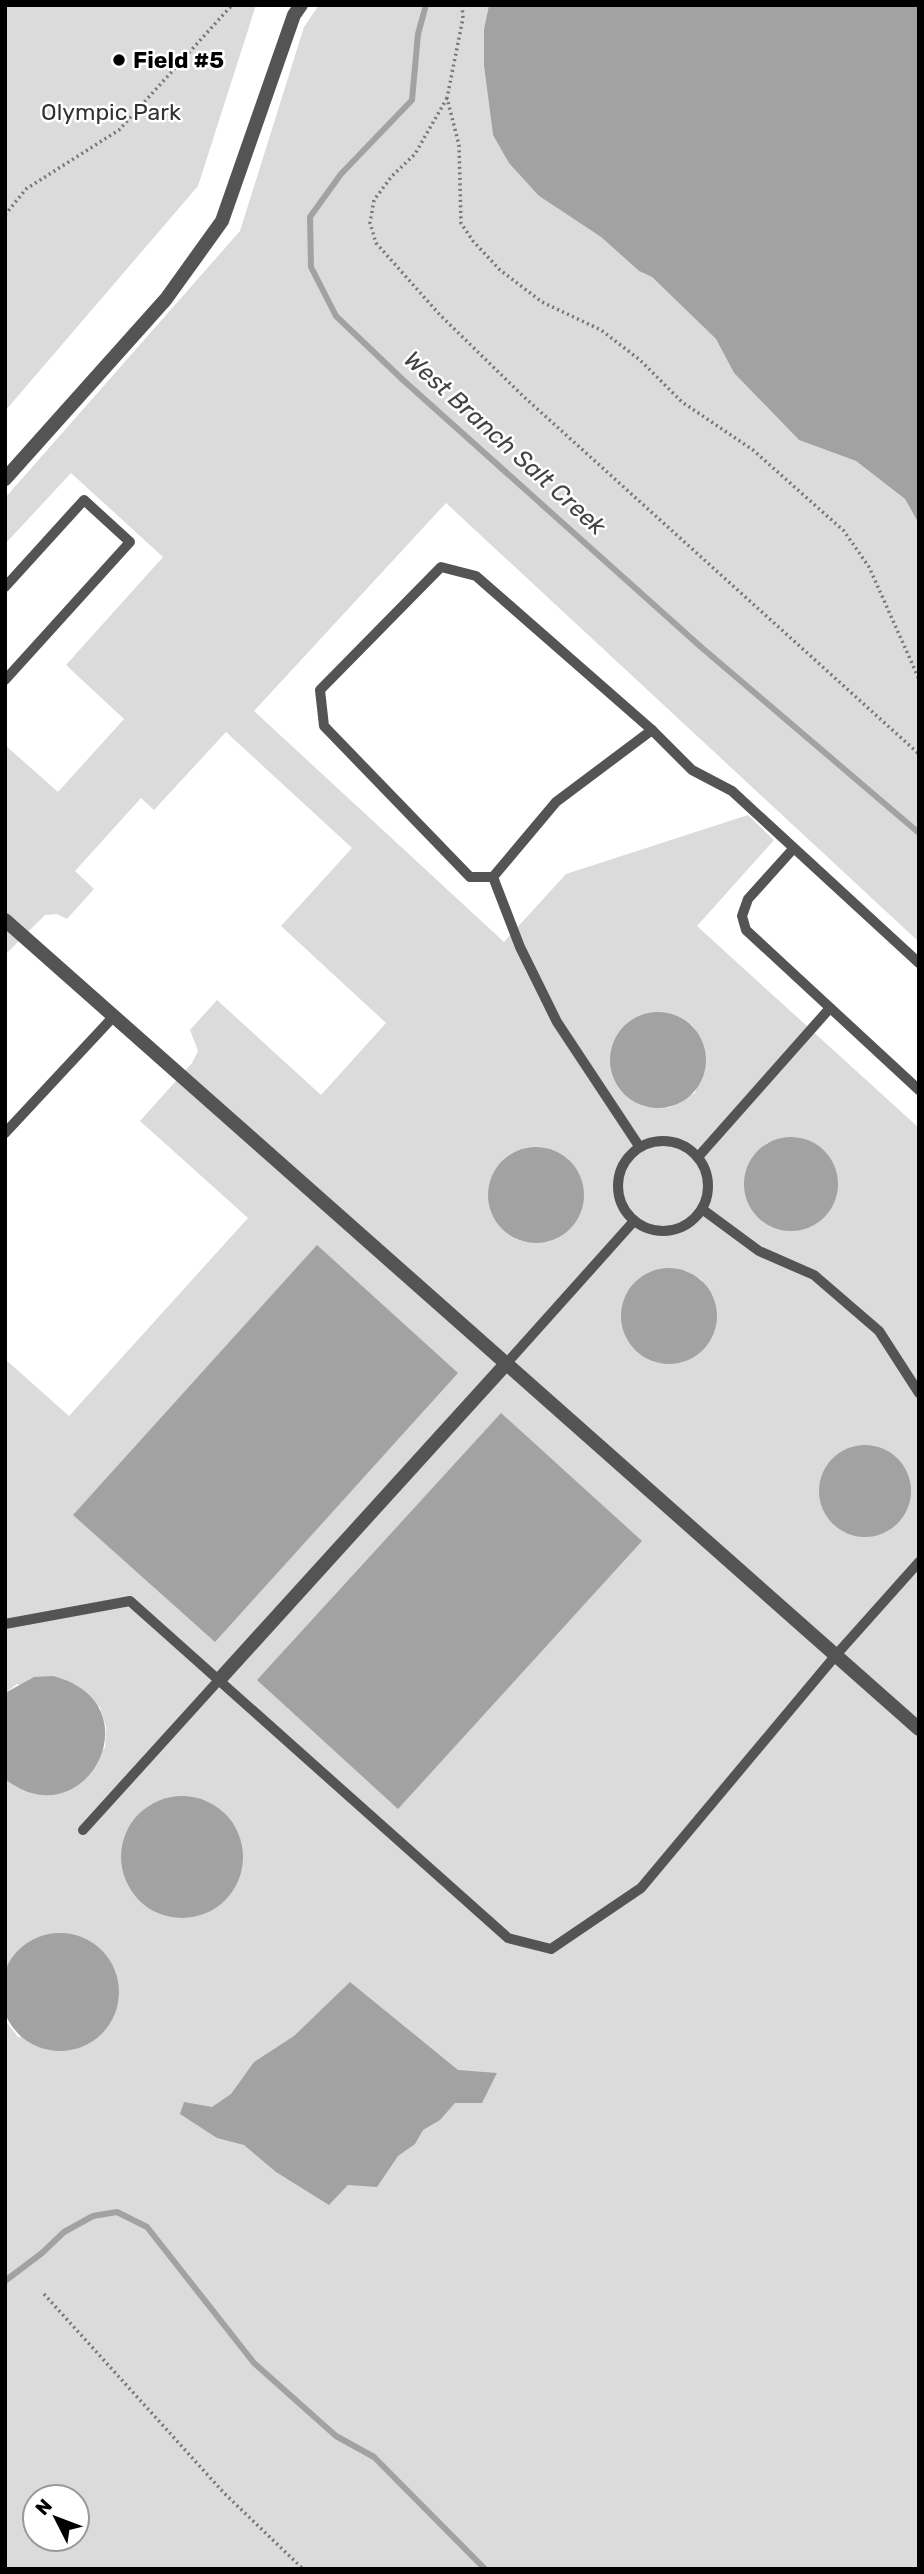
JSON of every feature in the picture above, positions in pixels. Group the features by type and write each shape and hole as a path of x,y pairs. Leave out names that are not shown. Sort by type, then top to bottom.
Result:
{"street":[{"path":"5,479 166,299 222,221 294,15 301,5"},
{"path":"5,920 919,1729"},
{"path":"219,1681 506,1364"}],"lane":[{"path":"5,587 84,500 130,542 5,680"},
{"path":"652,730 556,802 493,877 470,877 324,726 320,690 440,566 476,576 652,730 692,770 732,791 919,963"},
{"path":"793,849 748,899 741,916 746,930 919,1090"},
{"path":"493,877 520,947 557,1022 639,1146"},
{"path":"698,1157 830,1008"},
{"path":"5,1133 114,1016"},
{"path":"668,1140 682,1144 698,1157 708,1179 708,1195 702,1209 692,1221 678,1229 647,1229 634,1221 618,1197 617,1182 621,1168 639,1146 668,1140"},
{"path":"702,1209 759,1251 814,1275 842,1298 879,1331 919,1393"},
{"path":"506,1364 634,1221"},
{"path":"5,1624 130,1601 508,1938 551,1949 641,1888 836,1656 919,1562"},
{"path":"83,1830 219,1681"}],"path":[{"path":"5,215 26,189 119,130 232,5"},
{"path":"462,5 463,18 447,98 415,154 391,176 374,200 370,223 376,243 440,315 523,397 919,754"},
{"path":"447,98 459,145 461,223 473,241 500,270 542,302 601,330 640,360 681,402 753,450 844,531 869,568 919,679"},
{"path":"44,2294 224,2493 303,2569"}],"green space":[{"name":"Olympic Park","path":"5,5 256,5 198,186 5,411"},
{"path":"319,5 489,5 484,29 484,66 493,135 539,196 601,237 639,271 652,277 716,339 734,373 799,440 856,461 905,499 919,524 919,942 446,503 254,711 504,942 566,874 748,815 774,840 697,926 919,1128 919,2569 5,2569 5,2020 18,2037 113,2016 119,1998 118,1979 5,1965 5,1779 24,1791 105,1748 106,1727 100,1707 17,1684 5,1693 5,1359 69,1416 248,1218 140,1121 192,1063 198,1051 190,1030 217,1000 321,1095 386,1023 281,926 352,848 226,732 154,810 141,798 75,871 94,889 67,919 57,914 45,915 5,955 5,745 58,792 124,719 66,665 163,557 71,473 5,544 5,498 240,231 304,27","holes":["691,1024 704,1049 701,1073 695,1093 668,1108","796,1137 822,1149 773,1227 757,1214 749,1193 748,1165 767,1143","541,1147 568,1159 534,1243 518,1240 504,1231 526,1148","671,1268 687,1271 702,1280 713,1336 697,1353 679,1362 658,1361 637,1352","151,1804 219,1905 191,1915 166,1914 146,1905 131,1890 123,1870 122,1848 131,1826"]}],"shaded area":[{"path":"489,5 919,5 919,524 905,499 856,461 799,440 734,373 716,339 652,277 639,271 601,237 539,196 509,163 493,135 484,66 484,29"},
{"path":"658,1012 677,1015 692,1026 703,1041 706,1060 703,1079 692,1094 677,1105 658,1108 639,1105 624,1094 613,1079 610,1060 613,1041 624,1026 639,1015"},
{"path":"791,1137 809,1141 824,1151 834,1166 838,1184 834,1202 824,1217 809,1227 791,1231 773,1227 758,1217 748,1202 744,1184 748,1166 758,1151 773,1141"},
{"path":"536,1147 554,1151 570,1161 580,1177 584,1195 580,1213 570,1229 554,1239 536,1243 518,1239 502,1229 492,1213 488,1195 492,1177 502,1161 518,1151"},
{"path":"317,1245 458,1373 215,1642 73,1515"},
{"path":"669,1268 687,1272 703,1282 713,1298 717,1316 713,1334 703,1350 687,1360 669,1364 651,1360 635,1350 625,1334 621,1316 625,1298 635,1282 651,1272"},
{"path":"501,1413 642,1541 398,1809 257,1680"},
{"path":"865,1445 883,1448 898,1458 908,1473 911,1491 908,1509 898,1524 883,1534 865,1537 847,1534 832,1524 822,1509 819,1491 822,1473 832,1458 847,1448"},
{"path":"53,1676 84,1691 101,1712 105,1737 98,1761 83,1781 61,1793 34,1794 5,1779 5,1693 34,1677"},
{"path":"182,1796 205,1801 225,1814 238,1834 243,1857 238,1880 225,1900 205,1913 182,1918 159,1913 139,1900 126,1880 121,1857 126,1834 139,1814 159,1801"},
{"path":"60,1933 83,1937 102,1950 115,1969 119,1992 115,2015 102,2034 83,2047 60,2051 37,2047 18,2034 5,2015 1,1992 5,1969 18,1950 37,1937"},
{"path":"350,1982 458,2070 497,2073 482,2103 455,2103 440,2120 423,2130 415,2144 398,2156 377,2187 348,2185 329,2205 276,2172 244,2145 217,2138 180,2114 184,2102 212,2107 231,2094 254,2062 294,2036"}],"waterway":[{"name":"West Branch Salt Creek","path":"426,5 418,34 412,100 341,174 310,217 311,267 336,316 403,380 701,647 919,833"},
{"name":"West Branch Salt Creek","path":"5,2281 64,2232 93,2216 117,2212 147,2227 254,2363 336,2436 374,2457 485,2569"}],"place":[{"name":"Field #5","path":"119,60"}]}
